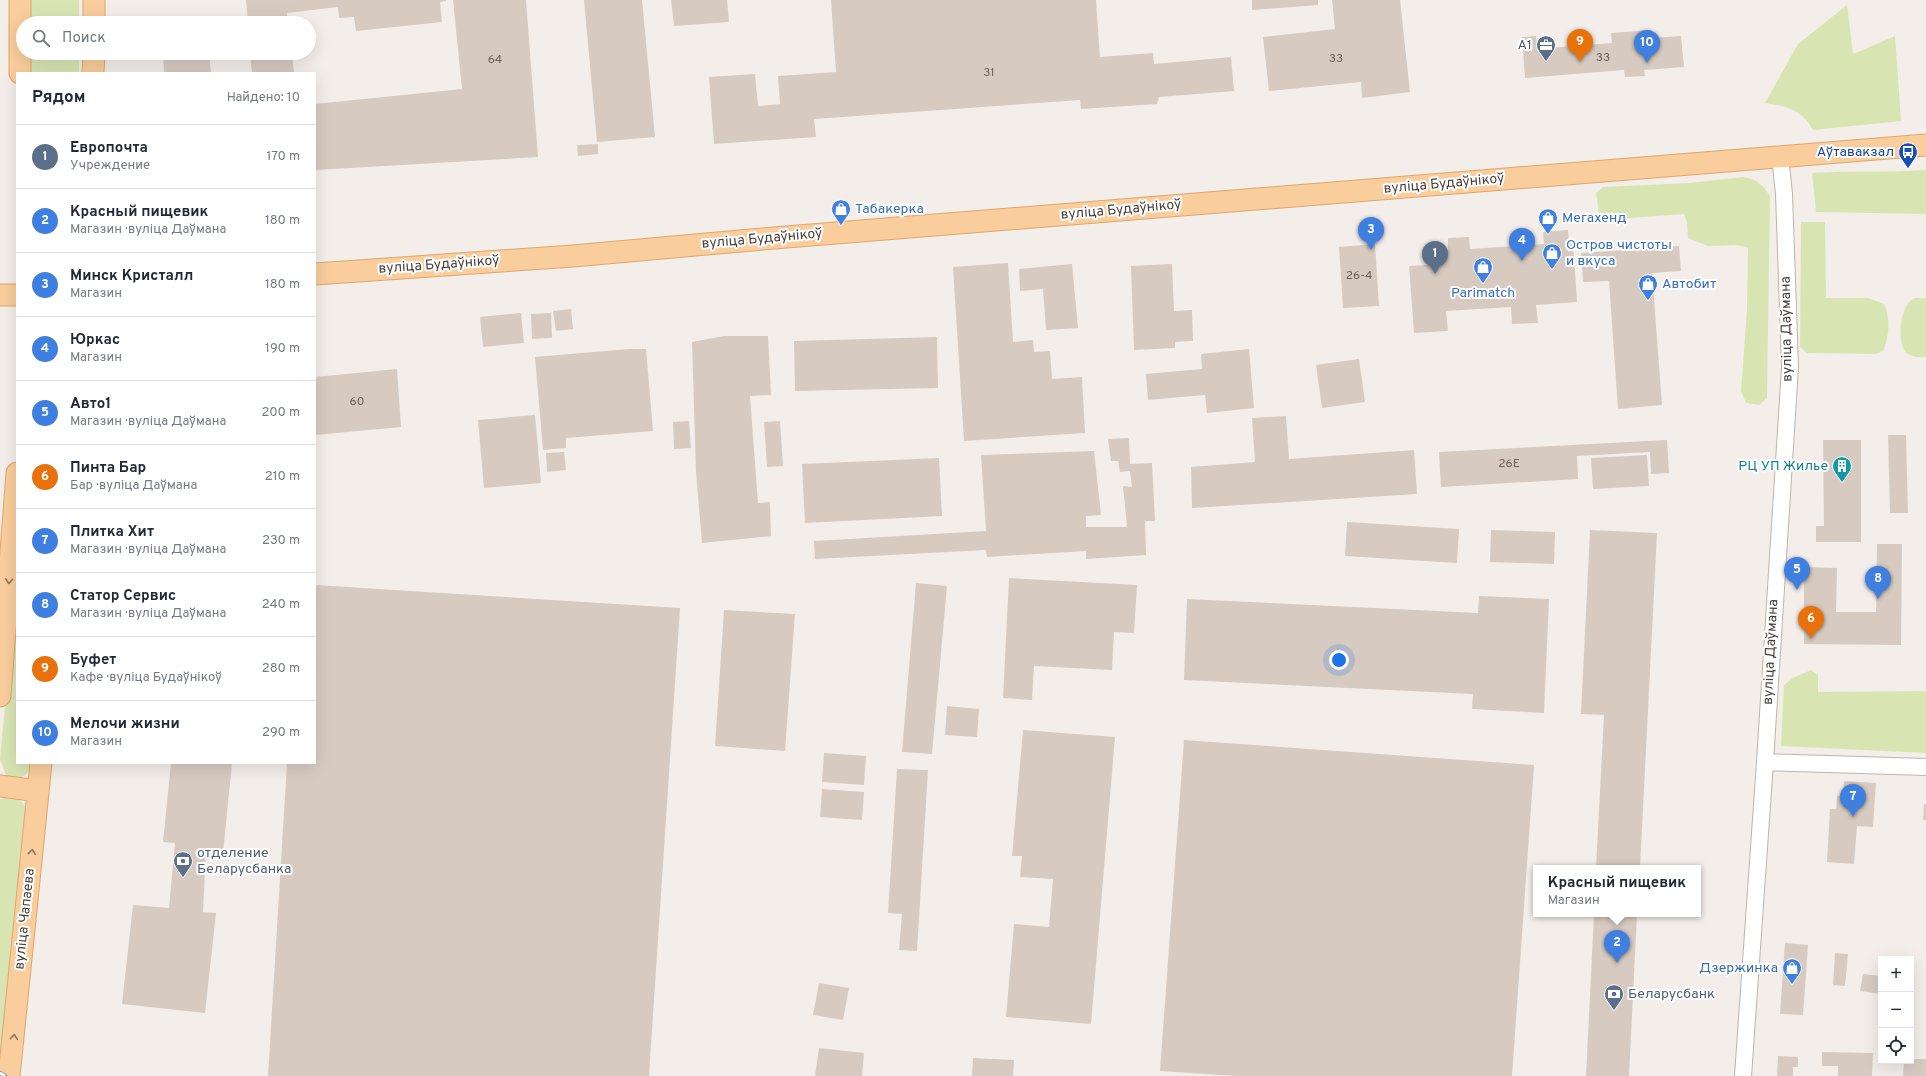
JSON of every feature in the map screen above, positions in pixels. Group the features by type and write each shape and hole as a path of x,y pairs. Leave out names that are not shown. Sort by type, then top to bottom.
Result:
{"main road":[{"path":"20,0 20,16"},
{"path":"94,0 94,16"},
{"path":"20,60 20,72"},
{"path":"94,60 94,72"},
{"name":"вуліца Будаўнікоў","path":"316,274 573,256 774,238 1926,145"},
{"path":"0,295 16,295"},
{"path":"0,696 16,486"},
{"name":"вуліца Чапаева","path":"9,1076 41,764"},
{"path":"0,786 38,791"}],"street":[{"name":"вуліца Даўмана","path":"1743,1076 1790,367 1784,194 1780,156"},
{"path":"1765,762 1926,767"}],"green space":[{"path":"24,0 79,0 79,16 24,16"},
{"path":"1847,5 1853,54 1895,36 1901,121 1813,130 1809,123 1799,113 1787,107 1765,103 1798,44"},
{"path":"25,60 79,60 79,72 25,72"},
{"path":"1926,170 1926,214 1816,212 1812,173"},
{"path":"1743,177 1752,179 1759,183 1770,196 1767,398 1759,405 1746,403 1741,391 1747,309 1748,248 1737,245 1708,246 1688,238 1687,222 1684,214 1617,219 1599,213 1596,193 1603,187 1690,183"},
{"path":"1801,222 1825,222 1826,298 1868,298 1884,304 1888,315 1888,328 1887,340 1883,351 1876,354 1807,353 1800,347"},
{"path":"1916,298 1926,298 1926,357 1915,357 1908,354 1904,349 1902,342 1901,324 1903,315 1906,307"},
{"path":"16,590 16,764 31,764 30,768 26,775 19,778 10,777 6,775 0,759"},
{"path":"1811,670 1818,675 1818,692 1926,691 1926,753 1781,746 1784,685 1793,678"},
{"path":"8,797 19,800 26,810 0,1076 0,799"}],"building":[{"path":"246,0 446,0 440,2 442,22 356,31 354,17 339,18 338,7 287,13 287,16 247,16"},
{"path":"453,0 526,0 538,157 316,170 316,104 462,89"},
{"path":"584,0 642,0 655,137 597,142"},
{"path":"671,0 727,0 729,22 674,26"},
{"path":"831,0 1096,0 1100,57 1153,53 1154,64 1231,57 1234,91 1159,97 1157,104 1081,109 1080,100 814,119 816,137 714,144 709,77 755,74 758,106 780,104 778,76 836,72"},
{"path":"1252,0 1318,0 1318,5 1252,10"},
{"path":"1332,0 1400,0 1410,92 1362,98 1361,82 1269,91 1263,37 1335,29"},
{"path":"1651,30 1651,38 1681,36 1684,67 1644,70 1645,76 1625,77 1624,70 1525,78 1522,37 1536,36 1537,49 1612,43 1611,33"},
{"path":"163,60 210,60 211,72 164,72"},
{"path":"251,60 293,60 294,72 252,72"},
{"path":"598,144 598,154 578,156 577,145"},
{"path":"1568,230 1569,242 1573,242 1577,302 1536,305 1538,323 1512,324 1511,307 1446,311 1448,331 1414,333 1409,266 1443,264 1442,251 1448,250 1448,238 1469,237 1470,249 1544,244 1543,232"},
{"path":"1375,244 1379,306 1343,308 1339,247"},
{"path":"1679,246 1681,271 1652,273 1662,405 1618,409 1609,281 1583,282 1581,253"},
{"path":"1008,263 1013,342 1033,340 1034,352 1050,351 1052,379 1082,377 1085,433 964,441 953,267"},
{"path":"1072,264 1078,328 1046,330 1043,289 1020,291 1019,269"},
{"path":"1172,264 1174,311 1192,310 1193,341 1175,342 1175,348 1134,350 1131,266"},
{"path":"571,309 573,329 556,331 553,311"},
{"path":"521,313 524,343 483,347 480,317"},
{"path":"551,313 552,338 532,339 531,314"},
{"path":"724,336 768,336 771,395 750,396 758,503 770,502 771,536 702,543 696,472 692,342"},
{"path":"937,337 938,388 795,391 794,341"},
{"path":"629,349 646,349 653,431 566,438 566,448 543,450 535,357"},
{"path":"1249,349 1254,408 1207,413 1205,395 1148,400 1146,374 1202,369 1201,354"},
{"path":"1359,359 1365,402 1322,408 1316,365"},
{"path":"397,369 401,427 316,435 316,377"},
{"path":"535,415 541,483 484,488 478,420"},
{"path":"1286,416 1289,459 1414,450 1417,494 1192,508 1191,467 1255,462 1252,418"},
{"path":"689,421 691,448 674,449 673,422"},
{"path":"780,421 783,466 767,467 764,422"},
{"path":"1888,435 1906,435 1908,513 1890,513"},
{"path":"1129,438 1130,464 1152,463 1155,521 1145,521 1146,555 1086,559 1086,551 987,557 986,550 815,559 814,541 986,531 981,455 1094,451 1101,515 1086,516 1086,527 1127,527 1123,486 1132,487 1130,471 1120,472 1118,461 1111,461 1108,439"},
{"path":"1667,440 1669,473 1651,474 1650,452 1577,456 1578,479 1441,487 1439,452"},
{"name":"РЦ УП Жилье","path":"1823,440 1861,440 1861,542 1816,542 1816,526 1824,526"},
{"path":"564,452 566,470 547,472 546,453"},
{"path":"1647,455 1649,486 1593,489 1591,458"},
{"path":"939,458 942,516 805,523 802,464"},
{"path":"1347,522 1459,529 1457,563 1345,556"},
{"path":"1491,530 1555,532 1554,564 1490,562"},
{"path":"1590,530 1657,533 1640,865 1596,865 1604,715 1581,714"},
{"path":"1877,544 1902,544 1901,645 1804,644 1804,567 1837,568 1836,612 1876,612"},
{"path":"1009,578 1137,585 1134,633 1114,632 1112,670 1034,666 1032,700 1003,698"},
{"path":"916,583 947,586 932,754 902,752"},
{"path":"316,585 680,608 649,1076 268,1076 287,764 316,764"},
{"path":"1479,596 1549,599 1544,713 1472,709 1473,694 1184,680 1187,599 1478,613"},
{"path":"724,610 795,614 785,751 715,746"},
{"path":"947,706 979,709 977,737 945,735"},
{"path":"1023,730 1115,737 1091,1024 1006,1017 1014,924 1049,927 1053,879 1020,877 1022,856 1012,856"},
{"path":"1184,740 1534,765 1512,1076 1236,1076 1160,1071"},
{"path":"824,753 866,756 864,785 822,782"},
{"path":"171,764 232,764 223,853 206,851 203,912 216,913 205,1013 122,1004 133,905 169,908 175,843 163,842"},
{"path":"897,769 928,770 917,951 899,950 902,914 888,913"},
{"path":"1844,781 1876,783 1873,827 1857,826 1854,864 1827,862 1830,809 1836,809 1837,796 1843,796"},
{"path":"822,789 864,792 862,820 820,817"},
{"path":"1924,804 1926,804 1926,820 1923,820"},
{"path":"1594,917 1637,917 1629,1076 1586,1076"},
{"path":"1785,943 1808,945 1803,1015 1780,1014"},
{"path":"1835,953 1848,954 1845,986 1833,985"},
{"path":"1863,974 1878,976 1878,994 1860,991"},
{"path":"819,983 849,988 843,1020 813,1015"},
{"path":"819,1048 864,1053 862,1076 815,1076"},
{"path":"1822,1052 1873,1053 1872,1076 1838,1076 1838,1066 1822,1066"},
{"path":"1778,1056 1798,1057 1798,1067 1793,1067 1793,1076 1777,1076"},
{"path":"973,1058 1014,1060 1013,1076 972,1076"},
{"path":"1914,1059 1926,1059 1926,1076 1903,1076 1904,1064 1914,1064"}],"railway":[{"path":"0,1073 5,1076"}],"place":[{"name":"A1","path":"1546,62"},
{"name":"Буфет","path":"1580,62"},
{"name":"Мелочи жизни","path":"1647,63"},
{"name":"Аўтавакзал","path":"1908,169"},
{"name":"Табакерка","path":"841,226"},
{"name":"Мегахенд","path":"1548,235"},
{"name":"Минск Кристалл","path":"1371,250"},
{"name":"Юркас","path":"1522,261"},
{"name":"Остров чистоты и вкуса","path":"1552,270"},
{"name":"Европочта","path":"1435,274"},
{"name":"Parimatch","path":"1483,284"},
{"name":"Автобит","path":"1648,301"},
{"name":"РЦ УП Жилье","path":"1842,483"},
{"name":"Авто1","path":"1797,590"},
{"name":"Статор Сервис","path":"1878,599"},
{"name":"Пинта Бар","path":"1811,639"},
{"name":"Плитка Хит","path":"1853,817"},
{"name":"отделение Беларусбанка","path":"183,878"},
{"name":"Красный пищевик","path":"1617,963"},
{"name":"Дзержинка","path":"1792,985"},
{"name":"Беларусбанк","path":"1614,1011"}]}
